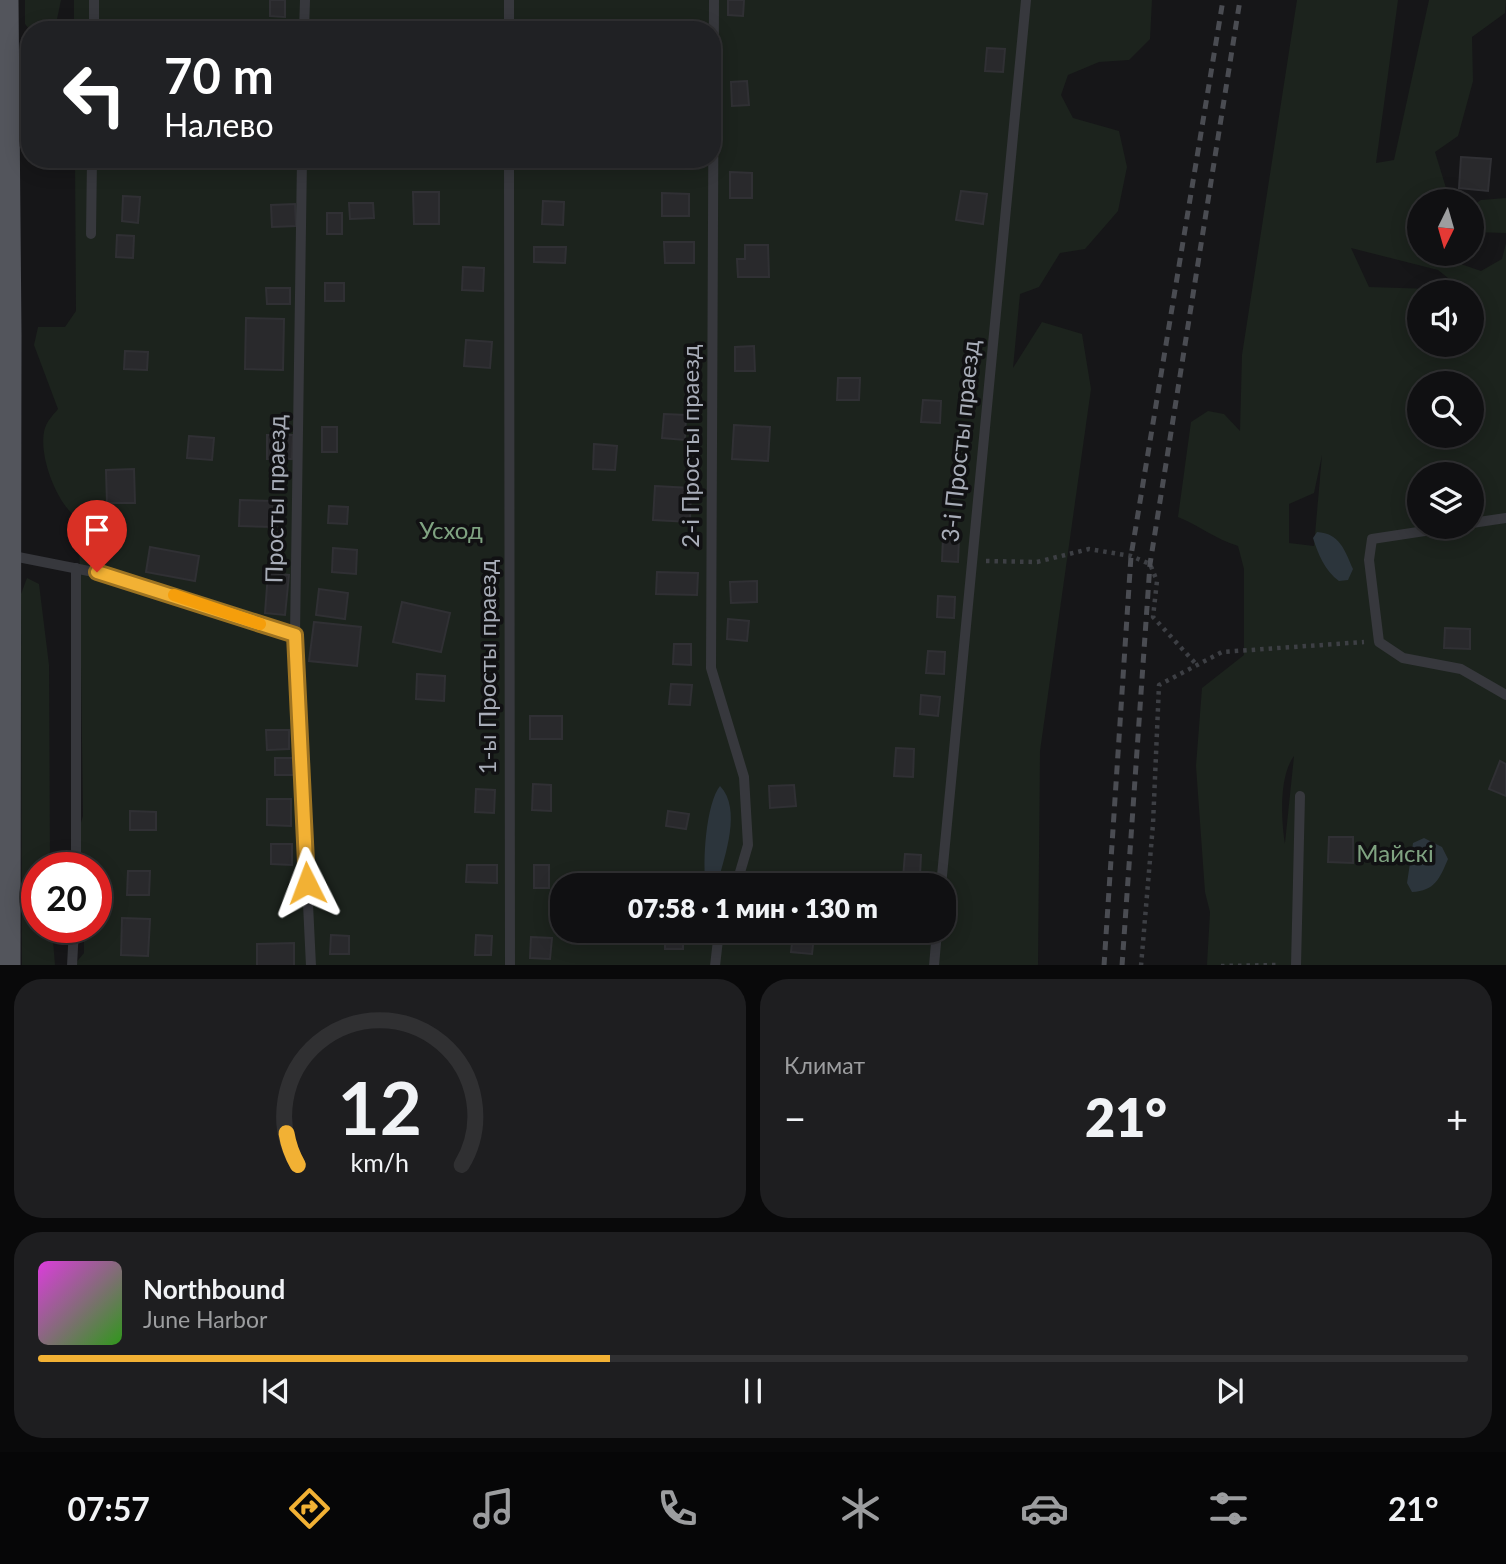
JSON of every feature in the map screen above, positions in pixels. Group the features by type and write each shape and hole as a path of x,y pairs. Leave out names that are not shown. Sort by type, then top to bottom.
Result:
{"main road":[{"path":"2,0 4,965"}],"lane":[{"path":"94,0 94,21"},
{"path":"304,21 305,0"},
{"path":"509,0 509,21"},
{"name":"2-і Просты праезд","path":"714,0 714,21"},
{"name":"3-і Просты праезд","path":"942,873 1026,0"},
{"path":"91,234 92,168"},
{"name":"Просты праезд","path":"302,168 295,635 311,965"},
{"name":"1-ы Просты праезд","path":"509,168 510,965"},
{"name":"2-і Просты праезд","path":"713,168 711,668 744,777 748,845 740,873"},
{"path":"1484,521 1506,518"},
{"path":"1407,534 1372,539 1369,559 1379,642 1402,658 1461,669 1506,695"},
{"path":"5,554 118,577 295,635"},
{"path":"76,568 76,852"},
{"path":"1298,965 1300,796"},
{"path":"72,965 73,943"},
{"path":"715,965 718,943"},
{"path":"934,965 936,943"}],"path":[{"path":"971,560 1037,562 1089,549 1131,556 1150,564 1157,581 1153,617 1196,664"},
{"path":"1141,965 1153,824 1159,685 1222,652 1379,642"},
{"path":"1221,965 1298,965"}],"green space":[{"path":"25,0 61,0 57,21 25,21"},
{"name":"Усход","path":"74,0 1152,0 1150,39 1129,60 1099,62 1068,75 1061,95 1073,118 1119,131 1127,167 1118,211 1085,249 1060,253 1039,287 1020,294 1013,368 1042,322 1082,334 1091,389 1040,751 1038,965 74,965 84,953 84,943 112,943 112,852 72,852 83,816 79,519 63,503 46,464 43,439 45,428 58,409 34,345 38,327 65,327 76,311 75,168 721,168 721,21 74,21"},
{"name":"Майскі","path":"1297,0 1398,0 1376,163 1394,160 1429,0 1506,0 1505,13 1472,37 1473,81 1458,136 1435,152 1446,189 1407,189 1407,262 1351,248 1369,287 1407,288 1407,357 1484,357 1484,280 1450,280 1438,270 1422,266 1467,266 1481,271 1502,259 1506,243 1506,965 1207,965 1210,912 1205,892 1196,766 1202,688 1244,655 1244,569 1238,546 1178,517 1191,422 1208,411 1224,414 1240,431 1242,355","holes":["1322,455 1314,546 1289,543 1289,504 1314,493","1294,756 1285,844 1282,810 1289,764"]},
{"path":"1506,198 1506,233 1484,232 1484,200"},
{"path":"27,578 39,584 49,665 50,852 22,852 21,594"},
{"path":"22,943 53,943 55,965 22,965"}],"shaded area":[{"path":"1317,532 1331,536 1341,544 1353,569 1348,580 1339,581 1326,567 1313,538"},
{"path":"720,786 727,796 730,832 720,873 705,873 706,834 715,794"},
{"path":"1424,838 1442,847 1448,859 1436,882 1426,889 1412,892 1407,883 1413,843"}],"building":[{"path":"270,0 285,0 285,17 270,16"},
{"path":"728,0 744,0 743,16 728,15"},
{"path":"987,48 1005,49 1003,72 985,71"},
{"path":"747,81 749,105 732,106 731,82"},
{"path":"1461,157 1491,159 1488,191 1459,188"},
{"path":"730,172 752,173 752,198 730,198"},
{"path":"961,191 987,194 983,224 956,220"},
{"path":"413,192 439,192 439,224 414,224"},
{"path":"662,193 689,194 689,216 662,216"},
{"path":"123,196 140,197 138,223 122,221"},
{"path":"543,201 564,202 563,225 542,224"},
{"path":"349,203 373,203 374,218 350,219"},
{"path":"295,204 296,226 272,227 271,205"},
{"path":"327,213 342,213 342,234 327,234"},
{"path":"117,235 134,236 133,258 116,257"},
{"path":"664,242 694,242 694,263 665,263"},
{"path":"745,245 768,245 769,277 738,277 737,259 745,259"},
{"path":"534,247 566,247 565,263 534,262"},
{"path":"463,267 484,268 483,291 462,290"},
{"path":"325,283 344,283 344,301 325,301"},
{"path":"266,288 290,288 290,304 267,304"},
{"path":"246,318 284,319 283,370 245,369"},
{"path":"466,340 492,342 490,368 464,366"},
{"path":"754,346 755,371 735,371 735,347"},
{"path":"125,351 148,352 147,370 124,369"},
{"path":"838,378 860,378 859,400 837,400"},
{"path":"923,400 941,401 940,423 921,422"},
{"path":"664,414 686,415 685,440 662,438"},
{"path":"734,425 770,427 768,461 732,459"},
{"path":"322,427 337,427 337,452 322,452"},
{"path":"267,435 293,435 292,459 267,459"},
{"path":"189,436 214,438 212,460 187,458"},
{"path":"594,444 617,446 615,470 593,469"},
{"path":"134,469 135,503 107,503 106,470"},
{"path":"655,486 691,488 690,522 653,520"},
{"path":"240,500 275,501 274,527 239,526"},
{"path":"329,506 348,507 347,524 328,523"},
{"path":"943,538 959,539 958,562 942,561"},
{"path":"150,547 199,556 195,581 146,572"},
{"path":"333,548 357,550 356,574 332,572"},
{"path":"657,572 698,573 697,595 656,594"},
{"path":"268,573 289,575 285,615 265,613"},
{"path":"757,581 757,602 731,603 730,582"},
{"path":"319,589 348,593 345,619 316,615"},
{"path":"938,596 955,597 954,618 937,617"},
{"path":"402,602 450,613 441,652 393,642"},
{"path":"728,619 749,621 747,641 727,639"},
{"path":"314,622 361,627 357,666 309,661"},
{"path":"1445,628 1470,629 1470,649 1444,648"},
{"path":"674,644 691,644 691,665 673,664"},
{"path":"928,651 945,652 944,674 926,673"},
{"path":"417,674 445,676 444,701 416,699"},
{"path":"671,684 692,685 690,705 669,704"},
{"path":"921,695 940,697 938,716 920,714"},
{"path":"530,716 562,716 562,739 530,739"},
{"path":"266,730 289,730 289,749 267,750"},
{"path":"896,748 914,749 913,777 894,776"},
{"path":"275,758 296,758 296,775 275,775"},
{"path":"1500,761 1506,764 1506,796 1489,789"},
{"path":"533,784 551,785 551,811 532,810"},
{"path":"794,785 796,806 770,808 769,786"},
{"path":"476,789 495,790 494,813 475,812"},
{"path":"267,799 291,799 291,826 267,825"},
{"path":"130,811 156,812 156,830 130,830"},
{"path":"668,811 689,814 686,829 666,826"},
{"path":"1329,837 1353,837 1353,863 1328,862"},
{"path":"271,844 292,844 292,865 271,864"},
{"path":"905,854 921,855 920,873 903,873"},
{"path":"467,865 497,865 497,883 466,882"},
{"path":"534,865 549,865 549,888 534,888"},
{"path":"128,871 150,871 149,895 127,895"},
{"path":"122,918 150,919 148,956 121,955"},
{"path":"331,935 349,936 349,954 330,954"},
{"path":"476,935 492,936 491,955 475,955"},
{"path":"531,937 550,938 550,959 530,958"},
{"path":"294,943 294,965 257,965 257,944"},
{"path":"665,943 683,943 683,949 665,949"},
{"path":"792,943 813,943 812,954 791,952"}],"railway":[{"path":"1104,965 1131,556 1223,0"},
{"path":"1122,965 1150,564 1240,0"}],"slow traffic":[{"path":"174,595 260,624"}],"route":[{"path":"97,572 295,635 307,883"}]}
